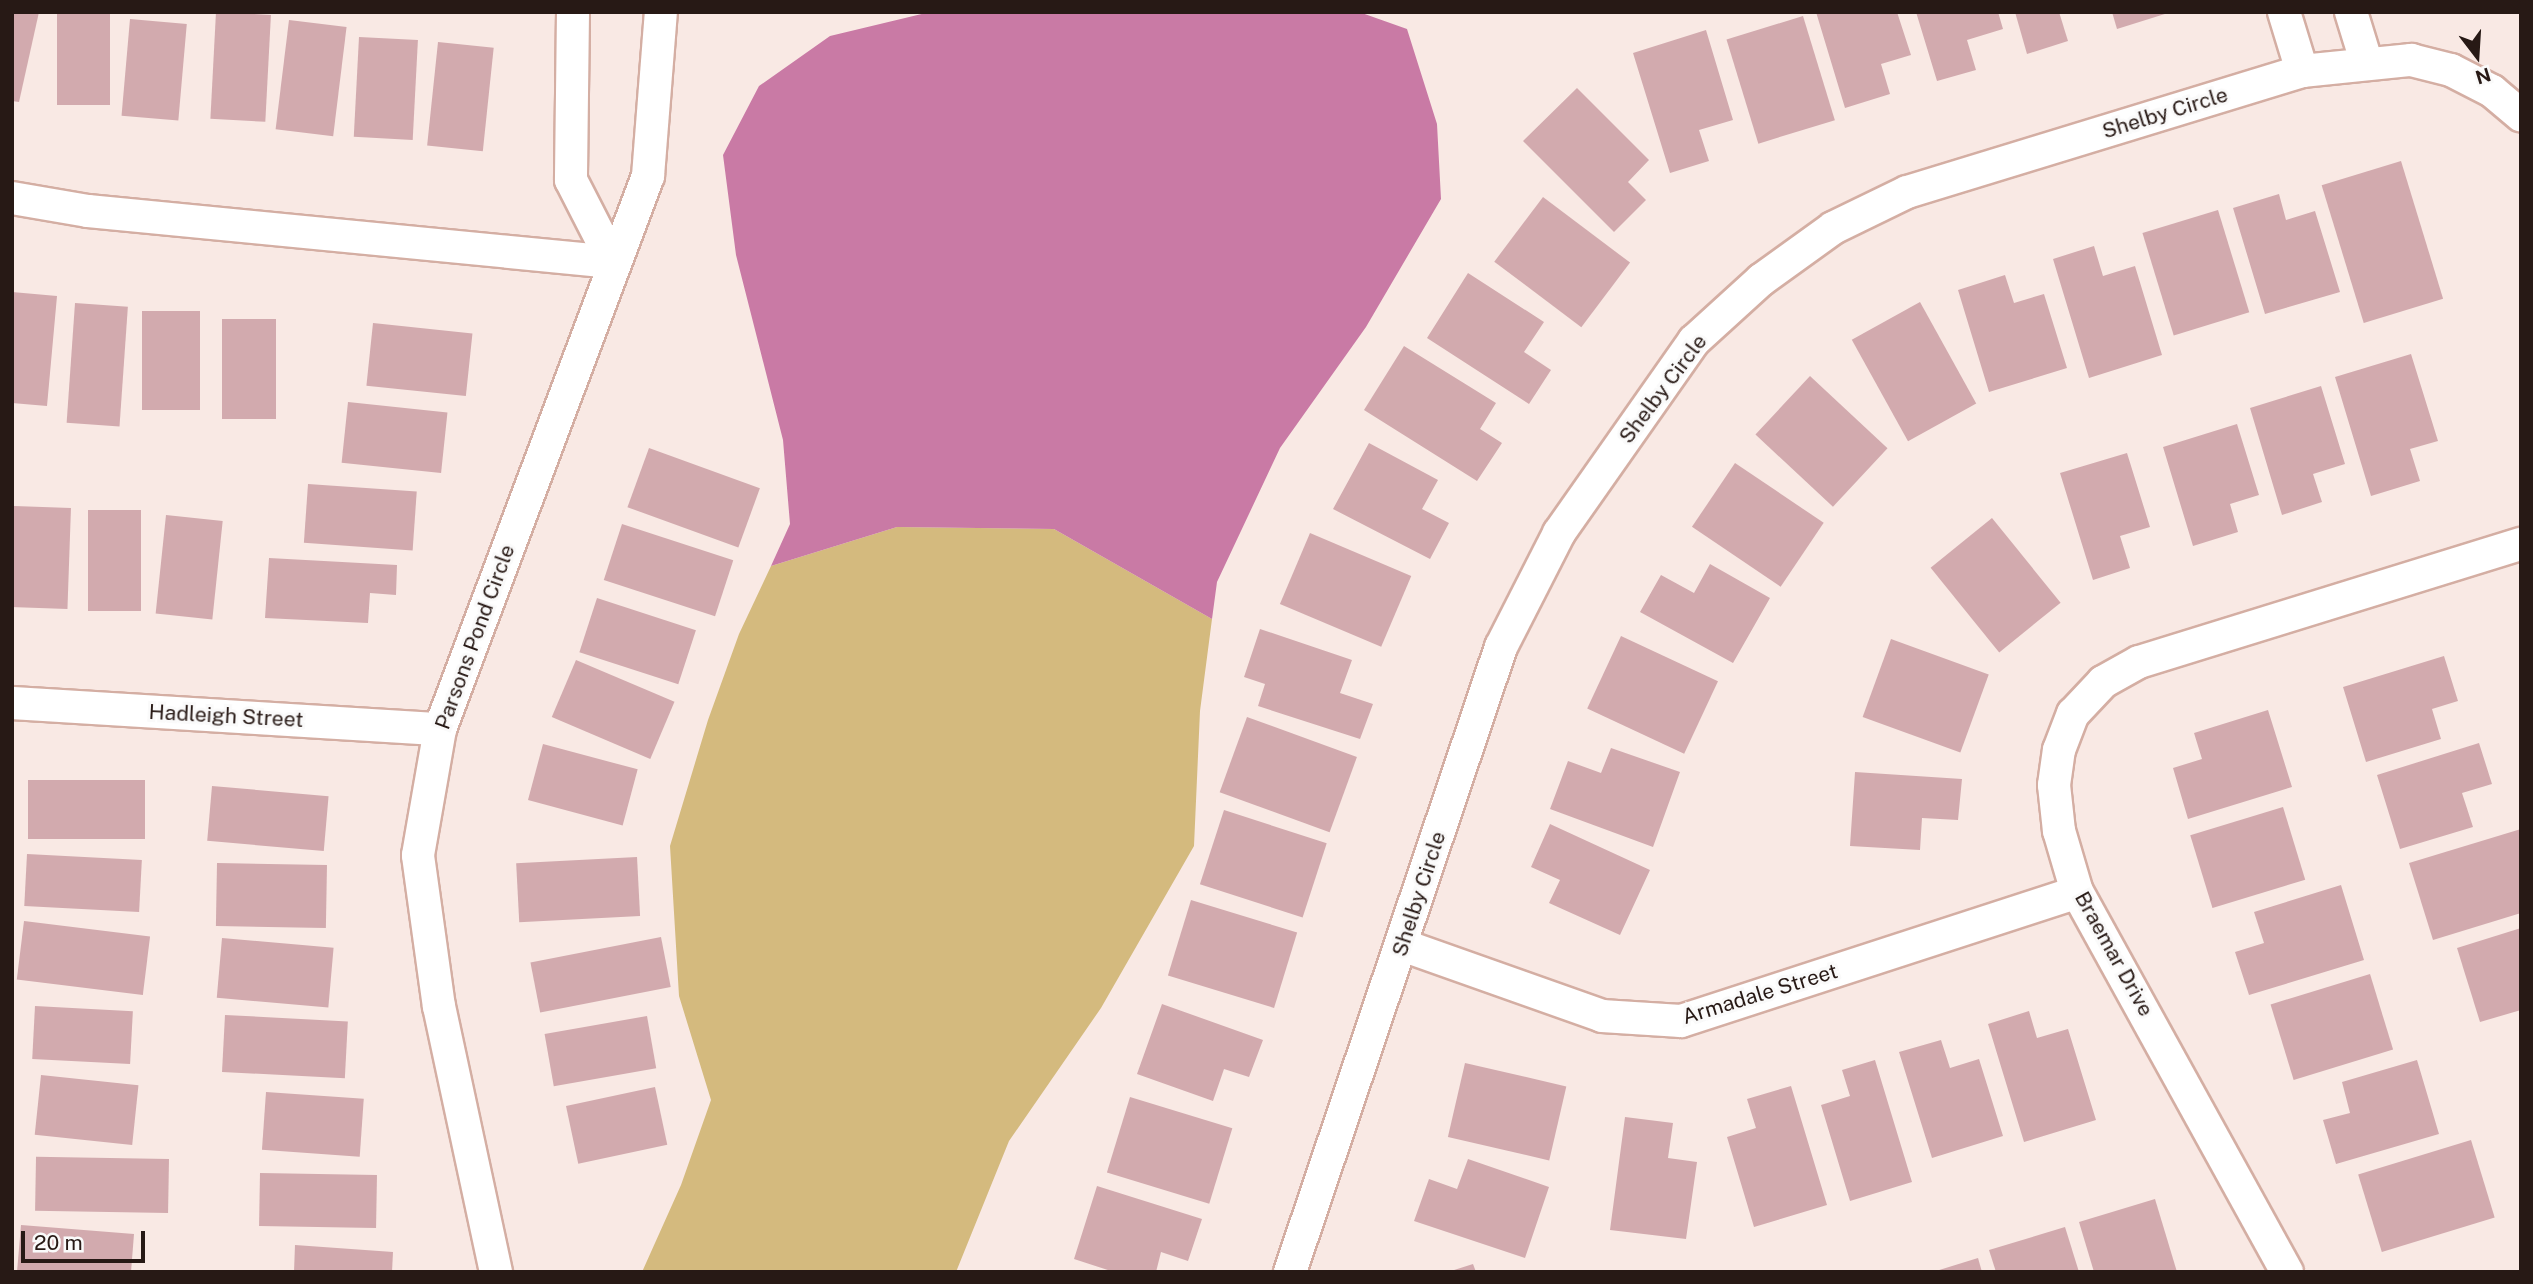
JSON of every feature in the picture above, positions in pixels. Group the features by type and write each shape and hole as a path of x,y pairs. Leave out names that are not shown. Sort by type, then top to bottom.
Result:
{"street":[{"path":"573,12 571,180 613,262"},
{"name":"Parsons Pond Circle","path":"496,1272 439,1007 418,855 440,729 613,262 648,176 661,12"},
{"path":"2284,12 2302,71"},
{"path":"2351,12 2367,64"},
{"name":"Shelby Circle","path":"1290,1272 1501,647 1559,533 1694,341 1761,280 1833,228 1907,192 2302,71 2411,60 2451,70 2492,91 2521,114"},
{"path":"12,198 88,211 613,262"},
{"name":"Braemar Drive","path":"2287,1272 2077,891 2059,831 2054,785 2059,750 2073,714 2103,682 2139,662 2521,544"},
{"name":"Hadleigh Street","path":"12,703 440,729"},
{"name":"Armadale Street","path":"1402,946 1602,1016 1681,1021 2077,891"}],"shaded area":[{"path":"930,12 1359,12 1407,29 1437,124 1441,199 1366,327 1280,448 1217,582 1212,619 1054,529 897,527 771,566 790,524 783,440 736,255 723,155 759,86 830,36"},
{"path":"897,527 1054,529 1212,619 1200,711 1194,846 1101,1008 1009,1141 956,1272 642,1272 681,1185 711,1100 679,996 670,846 708,720 739,634 771,566"}],"building":[{"path":"12,12 39,12 19,102 12,101"},
{"path":"57,12 110,12 110,105 57,105"},
{"path":"216,12 271,15 265,122 210,119"},
{"path":"1816,12 1897,12 1911,55 1881,64 1890,94 1845,108"},
{"path":"1916,12 1998,12 2003,29 1967,40 1976,70 1937,81"},
{"path":"2015,12 2059,12 2068,41 2027,54"},
{"path":"2112,12 2168,12 2168,13 2117,29"},
{"path":"1803,16 1835,120 1758,144 1726,39"},
{"path":"130,19 187,24 178,121 122,116"},
{"path":"289,20 347,27 333,136 276,129"},
{"path":"1706,30 1733,120 1699,130 1709,161 1670,173 1633,53"},
{"path":"359,37 418,40 413,140 354,137"},
{"path":"438,42 494,48 483,151 427,145"},
{"path":"1577,88 1649,160 1628,182 1646,200 1614,232 1523,141"},
{"path":"2401,161 2443,299 2364,323 2322,185"},
{"path":"2279,194 2286,220 2315,211 2340,292 2265,314 2233,208"},
{"path":"1543,197 1630,263 1581,327 1494,262"},
{"path":"2218,210 2249,312 2174,335 2142,233"},
{"path":"2094,246 2103,276 2135,266 2162,355 2089,378 2053,259"},
{"path":"1468,273 1544,322 1524,352 1551,370 1529,404 1427,338"},
{"path":"2005,275 2014,303 2044,294 2067,368 1989,392 1958,290"},
{"path":"12,292 57,296 47,406 12,403"},
{"path":"1920,302 1976,403 1908,441 1852,340"},
{"path":"75,303 128,307 120,426 67,423"},
{"path":"142,311 200,311 200,410 142,410"},
{"path":"222,319 276,319 276,419 222,419"},
{"path":"373,323 472,333 466,396 366,386"},
{"path":"1404,346 1496,403 1480,429 1502,443 1477,481 1364,410"},
{"path":"2411,354 2438,441 2410,449 2420,481 2371,496 2335,377"},
{"path":"1810,376 1888,448 1833,507 1755,435"},
{"path":"2321,386 2345,464 2313,474 2322,502 2282,515 2250,408"},
{"path":"348,402 447,412 441,473 342,463"},
{"path":"2237,424 2259,495 2230,504 2238,532 2193,546 2163,447"},
{"path":"1369,443 1438,480 1422,509 1449,523 1430,559 1333,509"},
{"path":"649,448 760,488 738,548 627,507"},
{"path":"2127,453 2150,527 2120,536 2130,568 2093,580 2060,473"},
{"path":"1735,463 1824,523 1781,587 1692,527"},
{"path":"308,484 417,492 413,550 304,543"},
{"path":"14,506 71,508 67,609 12,607"},
{"path":"88,510 141,510 141,611 88,611"},
{"path":"166,515 223,521 212,619 156,613"},
{"path":"1992,518 2061,603 1999,652 1931,568"},
{"path":"622,524 733,560 715,616 604,580"},
{"path":"1310,533 1411,576 1381,647 1280,604"},
{"path":"269,558 397,565 396,595 370,593 368,623 265,618"},
{"path":"1710,564 1770,598 1733,663 1640,612 1661,575 1694,593"},
{"path":"597,598 696,630 678,684 579,652"},
{"path":"1260,629 1352,660 1340,693 1373,704 1360,739 1258,706 1265,684 1244,677"},
{"path":"1621,636 1718,681 1684,754 1587,709"},
{"path":"1891,639 1989,675 1960,753 1863,717"},
{"path":"2444,656 2458,701 2432,709 2441,739 2366,762 2343,687"},
{"path":"576,660 674,702 650,759 552,717"},
{"path":"2268,710 2292,787 2188,819 2173,768 2202,759 2194,733"},
{"path":"1247,717 1357,757 1330,832 1220,792"},
{"path":"2479,743 2492,784 2462,793 2473,827 2400,849 2377,775"},
{"path":"543,744 638,769 623,825 528,800"},
{"path":"1611,748 1680,772 1653,847 1550,809 1568,761 1601,773"},
{"path":"1855,772 1962,779 1958,820 1922,818 1920,850 1850,846"},
{"path":"28,780 145,780 145,839 28,839"},
{"path":"212,786 329,796 324,851 207,841"},
{"path":"2283,807 2305,880 2212,908 2190,835"},
{"path":"1224,810 1327,843 1303,918 1200,884"},
{"path":"1550,824 1650,870 1620,935 1549,903 1560,880 1531,867"},
{"path":"2521,829 2521,913 2433,940 2409,863"},
{"path":"27,854 142,860 139,912 24,906"},
{"path":"637,857 640,916 519,922 516,863"},
{"path":"217,863 327,865 326,928 216,926"},
{"path":"2341,885 2364,960 2249,995 2235,952 2264,943 2254,912"},
{"path":"1191,900 1297,932 1274,1008 1168,976"},
{"path":"24,921 150,936 143,995 17,980"},
{"path":"2521,928 2521,1010 2480,1022 2457,948"},
{"path":"661,937 671,987 540,1012 530,962"},
{"path":"222,938 334,948 328,1008 217,998"},
{"path":"2370,974 2393,1050 2294,1080 2271,1004"},
{"path":"1162,1004 1263,1040 1249,1077 1224,1069 1213,1101 1137,1074"},
{"path":"35,1006 133,1011 130,1064 32,1059"},
{"path":"2029,1011 2037,1038 2068,1029 2096,1120 2024,1142 1988,1024"},
{"path":"225,1015 348,1021 345,1078 222,1072"},
{"path":"647,1016 656,1068 554,1086 545,1034"},
{"path":"1941,1040 1950,1068 1979,1059 2003,1136 1932,1158 1899,1052"},
{"path":"1875,1060 1912,1182 1850,1201 1821,1105 1850,1096 1842,1070"},
{"path":"2417,1060 2439,1134 2336,1164 2323,1120 2350,1113 2342,1082"},
{"path":"1465,1063 1566,1086 1549,1160 1448,1137"},
{"path":"41,1075 138,1085 132,1145 35,1135"},
{"path":"1791,1086 1827,1205 1754,1227 1727,1137 1756,1128 1747,1099"},
{"path":"655,1087 667,1145 578,1164 566,1106"},
{"path":"266,1092 364,1099 360,1157 262,1150"},
{"path":"1130,1097 1232,1128 1209,1204 1107,1173"},
{"path":"1625,1117 1673,1123 1668,1158 1697,1162 1686,1239 1610,1230"},
{"path":"2471,1140 2495,1217 2382,1252 2358,1174"},
{"path":"36,1157 169,1159 168,1213 35,1211"},
{"path":"1468,1159 1549,1187 1525,1258 1414,1221 1429,1179 1457,1189"},
{"path":"260,1173 377,1175 376,1228 259,1226"},
{"path":"1097,1186 1202,1219 1188,1261 1161,1252 1156,1272 1114,1272 1074,1259"},
{"path":"2155,1199 2177,1272 2094,1272 2079,1222"},
{"path":"21,1225 134,1234 131,1272 17,1272"},
{"path":"2065,1227 2079,1272 1996,1272 1989,1250"},
{"path":"295,1245 393,1252 392,1272 294,1272"},
{"path":"1978,1258 1982,1272 1936,1272 1936,1271"},
{"path":"1473,1264 1476,1272 1451,1272 1451,1271"}]}
